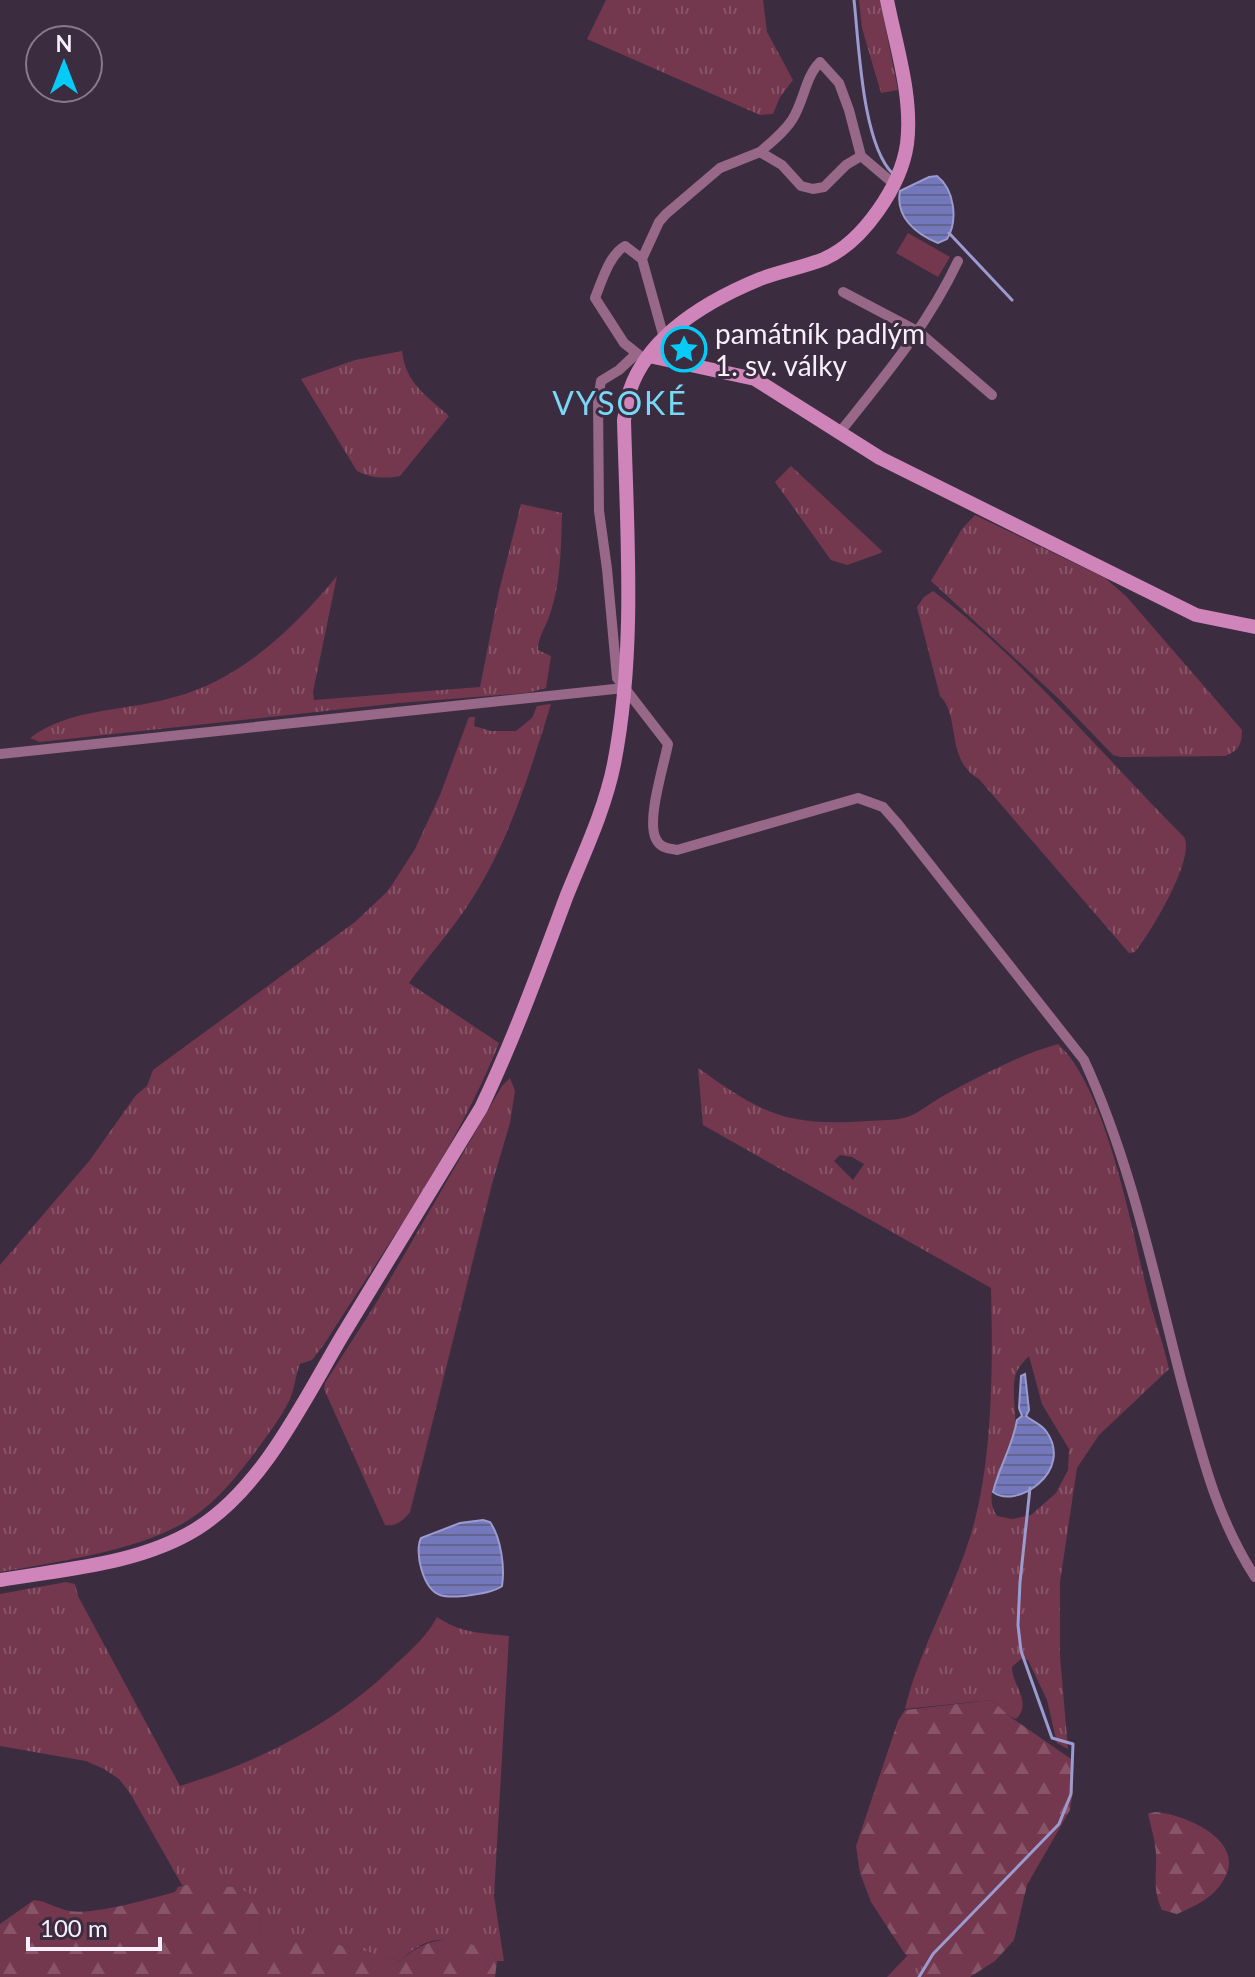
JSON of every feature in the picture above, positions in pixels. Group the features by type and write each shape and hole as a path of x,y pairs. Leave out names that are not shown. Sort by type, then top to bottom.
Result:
{"main road":[{"path":"0,1580 144,1552 199,1528 230,1503 281,1438 481,1108 505,1057 598,816 613,768 624,688 628,616 624,420 629,391 642,355 711,300 826,258 866,226 894,184 902,165 908,128 905,92 887,0"},
{"path":"642,355 755,379 880,458 1196,615 1255,627"}],"street":[{"path":"642,259 659,222 690,191 720,168 760,152 777,138 793,119 813,68 820,62 839,83 861,156 894,184"},
{"path":"760,152 782,165 801,186 813,189 824,187 846,165 861,156"},
{"path":"664,338 642,259 625,246 606,270 595,298 624,343 642,355 601,381 598,399 599,511 617,678 668,744 653,820 655,838 663,848 677,850 858,798 883,807 1084,1060 1121,1158 1211,1488 1255,1577"},
{"path":"840,432 919,332 940,300 958,261"},
{"path":"843,292 919,332 992,395"},
{"path":"0,754 624,688"}],"green space":[{"path":"606,0 763,0 767,32 793,80 780,97 773,114 760,115 587,39"},
{"path":"859,0 880,0 898,90 881,93 862,28"},
{"path":"908,233 950,257 938,277 896,253"},
{"path":"402,351 413,381 449,416 400,476 383,478 367,475 357,471 301,379 355,360"},
{"path":"791,466 881,553 847,565 831,560 775,482"},
{"path":"521,504 562,513 556,590 538,645 538,650 551,656 546,688 527,693 399,703 40,742 30,738 62,721 171,698 220,679 283,634 337,576 313,692 314,700 480,687 499,591"},
{"path":"975,515 1105,578 1126,596 1242,730 1236,750 1225,756 1113,755 1059,699 931,581 962,529"},
{"path":"933,591 1032,678 1184,837 1184,861 1178,878 1135,952 1129,953 962,761 950,715 940,696 917,607"},
{"path":"551,704 518,804 497,853 465,910 409,983 499,1043 442,1159 325,1343 312,1360 300,1364 292,1395 278,1419 235,1478 193,1517 151,1538 126,1546 0,1572 0,1265 90,1160 136,1095 147,1086 153,1070 355,922 388,891 415,849 440,795 469,717 475,717 474,726 491,731 516,731 532,718 537,706"},
{"path":"1058,1044 1075,1064 1103,1123 1169,1369 1099,1435 1077,1468 1060,1582 1060,1656 1068,1749 1057,1743 1047,1700 1028,1660 1022,1658 1012,1667 1023,1706 1016,1719 992,1700 905,1709 919,1665 963,1559 978,1509 990,1414 991,1288 703,1125 698,1068 759,1107 795,1119 816,1122 889,1120 914,1114 984,1074","holes":["840,1155 864,1164 853,1180 834,1161","1029,1356 1042,1404 1069,1449 1068,1470 1056,1493 1031,1515 1012,1519 997,1516 993,1507 993,1487 1014,1440 1015,1378"]},
{"path":"510,1078 515,1091 510,1123 410,1512 399,1522 385,1525 324,1389 325,1383 378,1300 502,1086"},
{"path":"66,1582 75,1584 78,1596 180,1786 240,1765 323,1722 374,1684 419,1642 437,1617 463,1629 509,1636 494,1896 504,1961 497,1961 492,1952 443,1940 423,1944 400,1961 314,1941 261,1941 261,1921 194,1886 182,1885 119,1779 86,1761 0,1746 0,1594"},
{"path":"992,1700 1009,1716 1071,1759 1073,1791 1070,1810 1027,1885 1014,1940 995,1961 970,1977 922,1977 924,1970 921,1963 905,1954 871,1902 860,1873 856,1846 898,1721 905,1710"},
{"path":"1155,1812 1197,1824 1221,1842 1228,1854 1229,1867 1219,1887 1203,1901 1177,1914 1162,1910 1157,1895 1155,1848 1148,1814"},
{"path":"178,1887 234,1887 252,1895 261,1915 261,1940 314,1941 400,1961 433,1942 455,1940 492,1952 497,1961 495,1977 0,1977 0,1924 34,1900 70,1911 94,1911 175,1892"},
{"path":"908,1955 921,1963 924,1970 922,1977 887,1977"}],"water":[{"path":"937,176 948,189 953,206 950,232 947,239 938,243 922,235 909,223 899,200 900,191"},
{"path":"1025,1374 1029,1410 1026,1416 1046,1431 1053,1446 1053,1460 1048,1473 1028,1491 1003,1496 993,1492 1017,1420 1022,1416 1019,1408 1021,1376"},
{"path":"490,1522 499,1544 502,1586 462,1596 440,1595 429,1586 422,1570 419,1552 421,1538 460,1523"}],"waterway":[{"path":"854,0 868,117 883,160 893,174"},
{"path":"949,233 1012,300"},
{"path":"919,1977 933,1954 1059,1824 1071,1794 1073,1744 1052,1738 1021,1651 1018,1625 1020,1582 1030,1488"}],"place":[{"name":"památník padlým 1. sv. války","path":"684,349"}],"district":[{"name":"VYSOKÉ","path":"620,402"}]}
